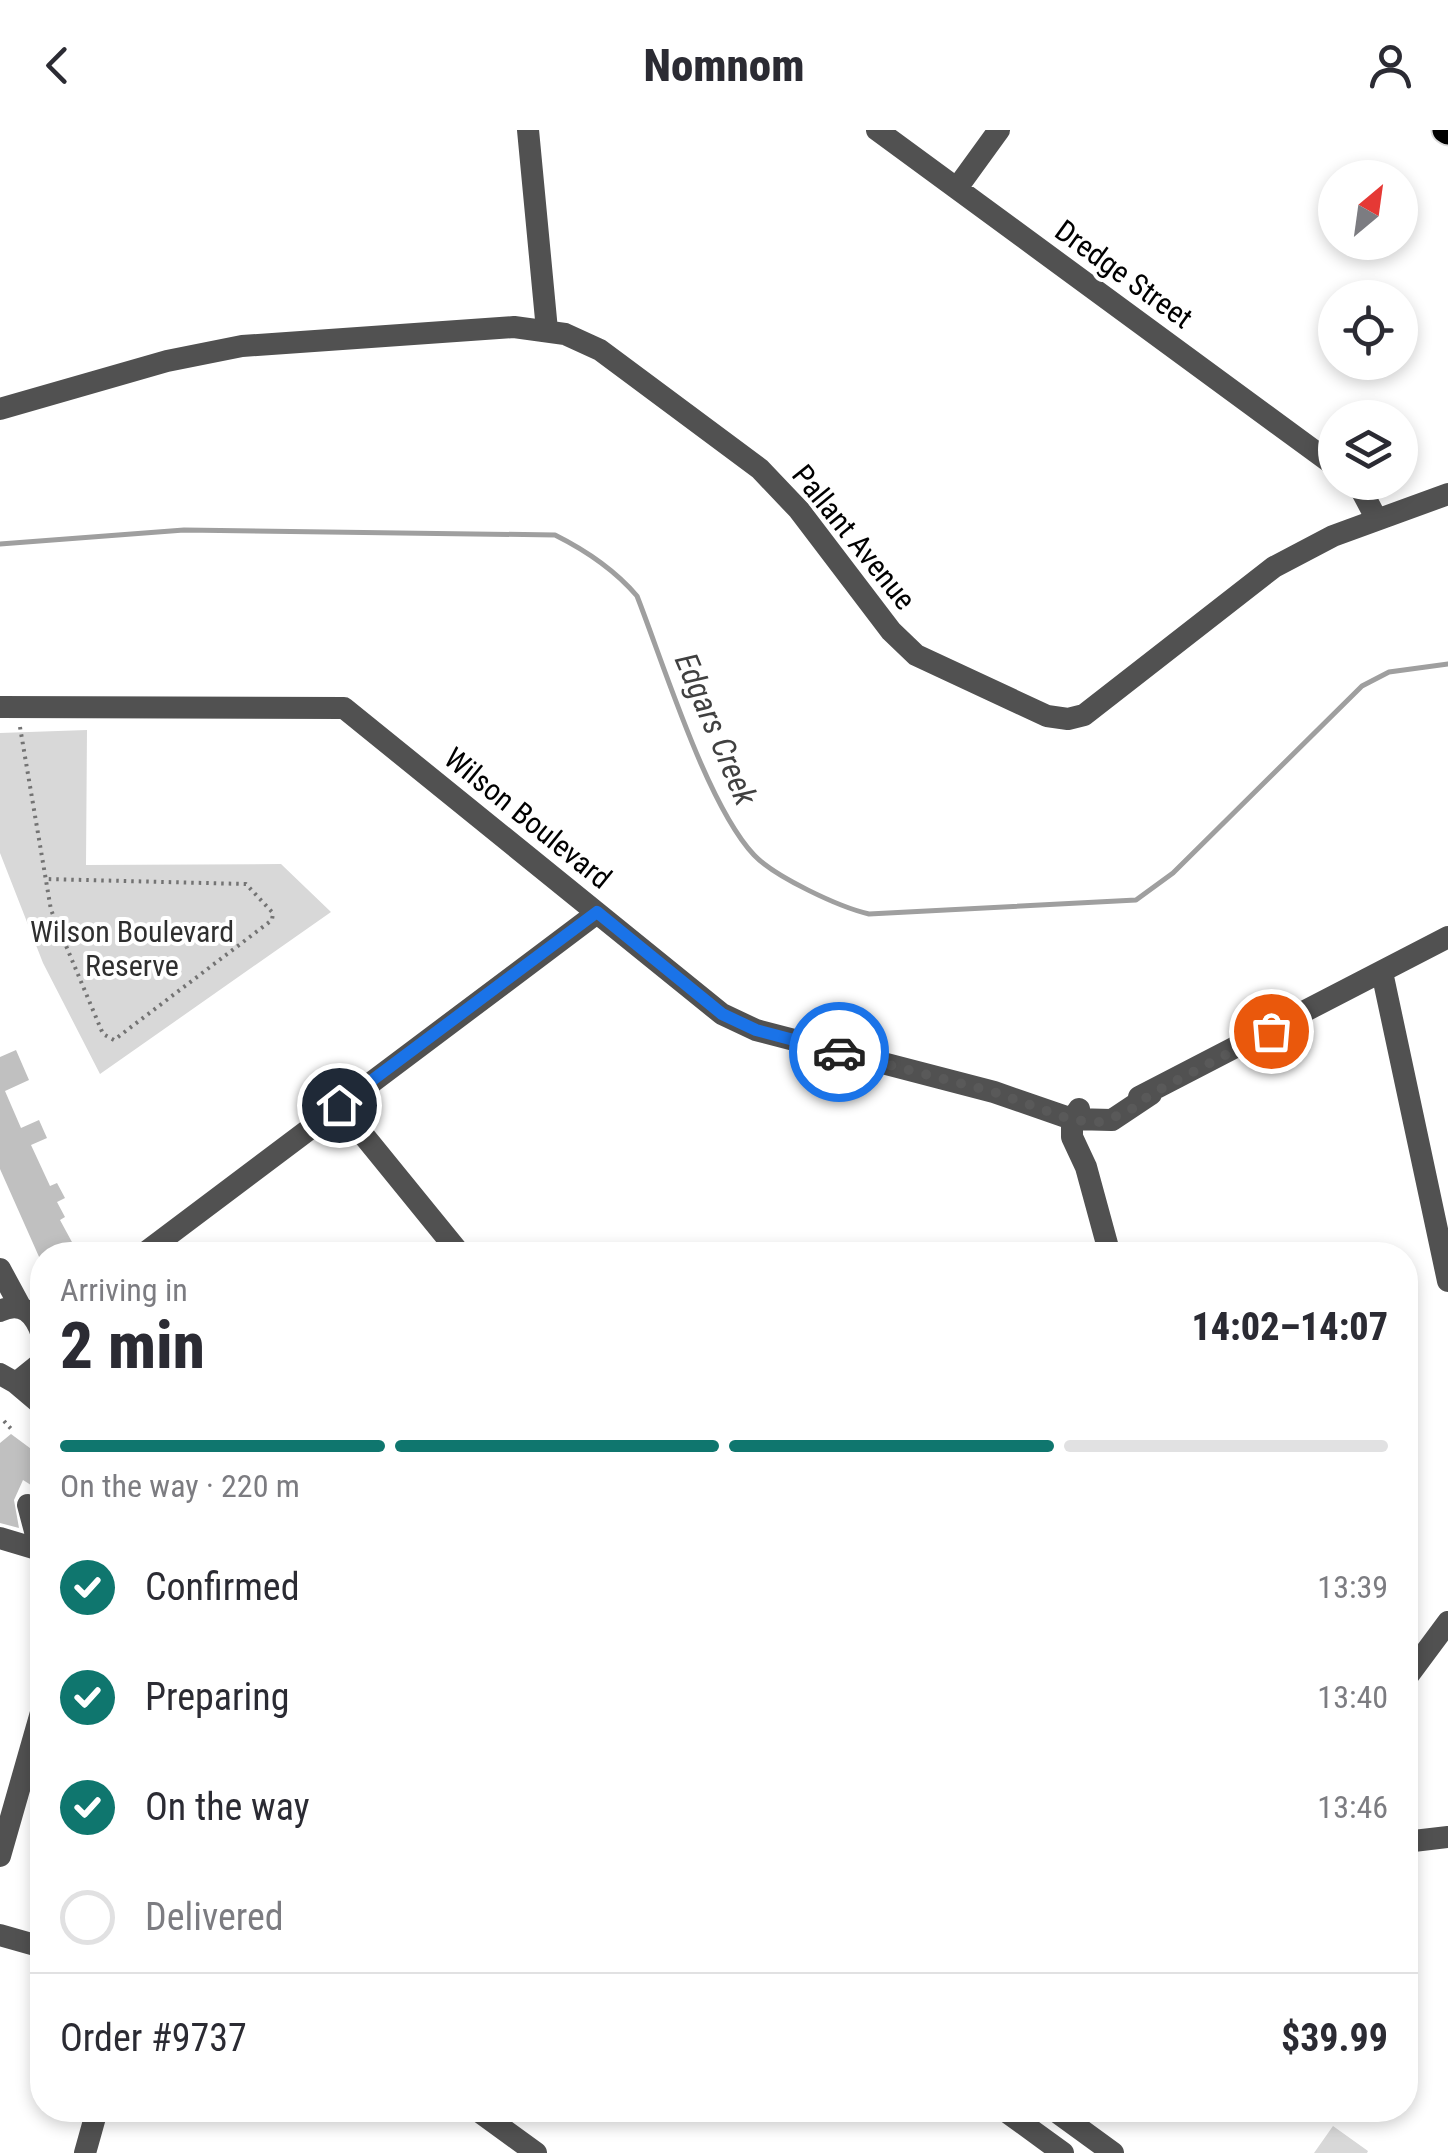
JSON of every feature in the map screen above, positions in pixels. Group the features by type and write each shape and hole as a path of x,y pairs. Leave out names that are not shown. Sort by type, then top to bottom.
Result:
{"street":[{"path":"528,130 547,330"},
{"name":"Dredge Street","path":"877,130 1318,453"},
{"path":"957,188 999,130"},
{"name":"Pallant Avenue","path":"0,410 167,361 242,346 514,327 547,330 600,350 760,469 799,510 891,631 916,656 1058,719 1084,715 1274,566 1376,518 1448,494"},
{"path":"1366,500 1376,518"},
{"name":"Wilson Boulevard","path":"0,706 344,708 722,1014 756,1030 994,1092 1035,1096 1079,1116 1151,1094 1448,937"},
{"path":"540,954 562,929 577,897"},
{"path":"159,1242 597,912"},
{"path":"1382,972 1448,1281"},
{"path":"339,1105 450,1242"},
{"path":"1079,1116 1072,1137 1086,1168 1106,1242"},
{"path":"0,1269 28,1316"},
{"path":"5,1380 30,1368"},
{"path":"5,1380 30,1397"},
{"path":"28,1505 30,1512"},
{"path":"0,1538 30,1547"},
{"path":"1418,1662 1448,1622"},
{"path":"0,1856 30,1751"},
{"path":"1418,1840 1448,1837"},
{"path":"0,1935 30,1944"},
{"path":"85,2153 94,2122"},
{"path":"494,2122 536,2153"},
{"path":"1020,2122 1063,2153"},
{"path":"1087,2122 1112,2153"}],"path":[{"path":"20,728 51,910 103,1034 114,1040 272,920 273,913 246,884 46,879"},
{"path":"4,1420 14,1431"}],"green space":[{"name":"Wilson Boulevard Reserve","path":"87,730 86,865 281,864 331,912 100,1074 43,963 0,853 0,733"},
{"path":"1333,2126 1368,2151 1367,2153 1314,2153"}],"building":[{"path":"16,1050 29,1080 5,1091 21,1128 39,1120 47,1138 31,1145 50,1186 57,1183 65,1198 57,1202 65,1217 60,1220 72,1242 32,1242 0,1169 0,1057"},
{"path":"11,1434 30,1448 30,1484 23,1480 14,1500 19,1528 0,1523 0,1443"}],"waterway":[{"name":"Edgars Creek","path":"0,544 184,530 555,535 599,561 637,596 703,769 754,855 808,890 869,914 1136,900 1173,873 1362,686 1389,672 1448,664"}],"way so far":[{"path":"839,1052 994,1092 1072,1120 1100,1122 1128,1112 1151,1094 1271,1031"}],"route":[{"path":"339,1105 540,954 582,928 597,912 722,1014 756,1030 839,1052"}]}
